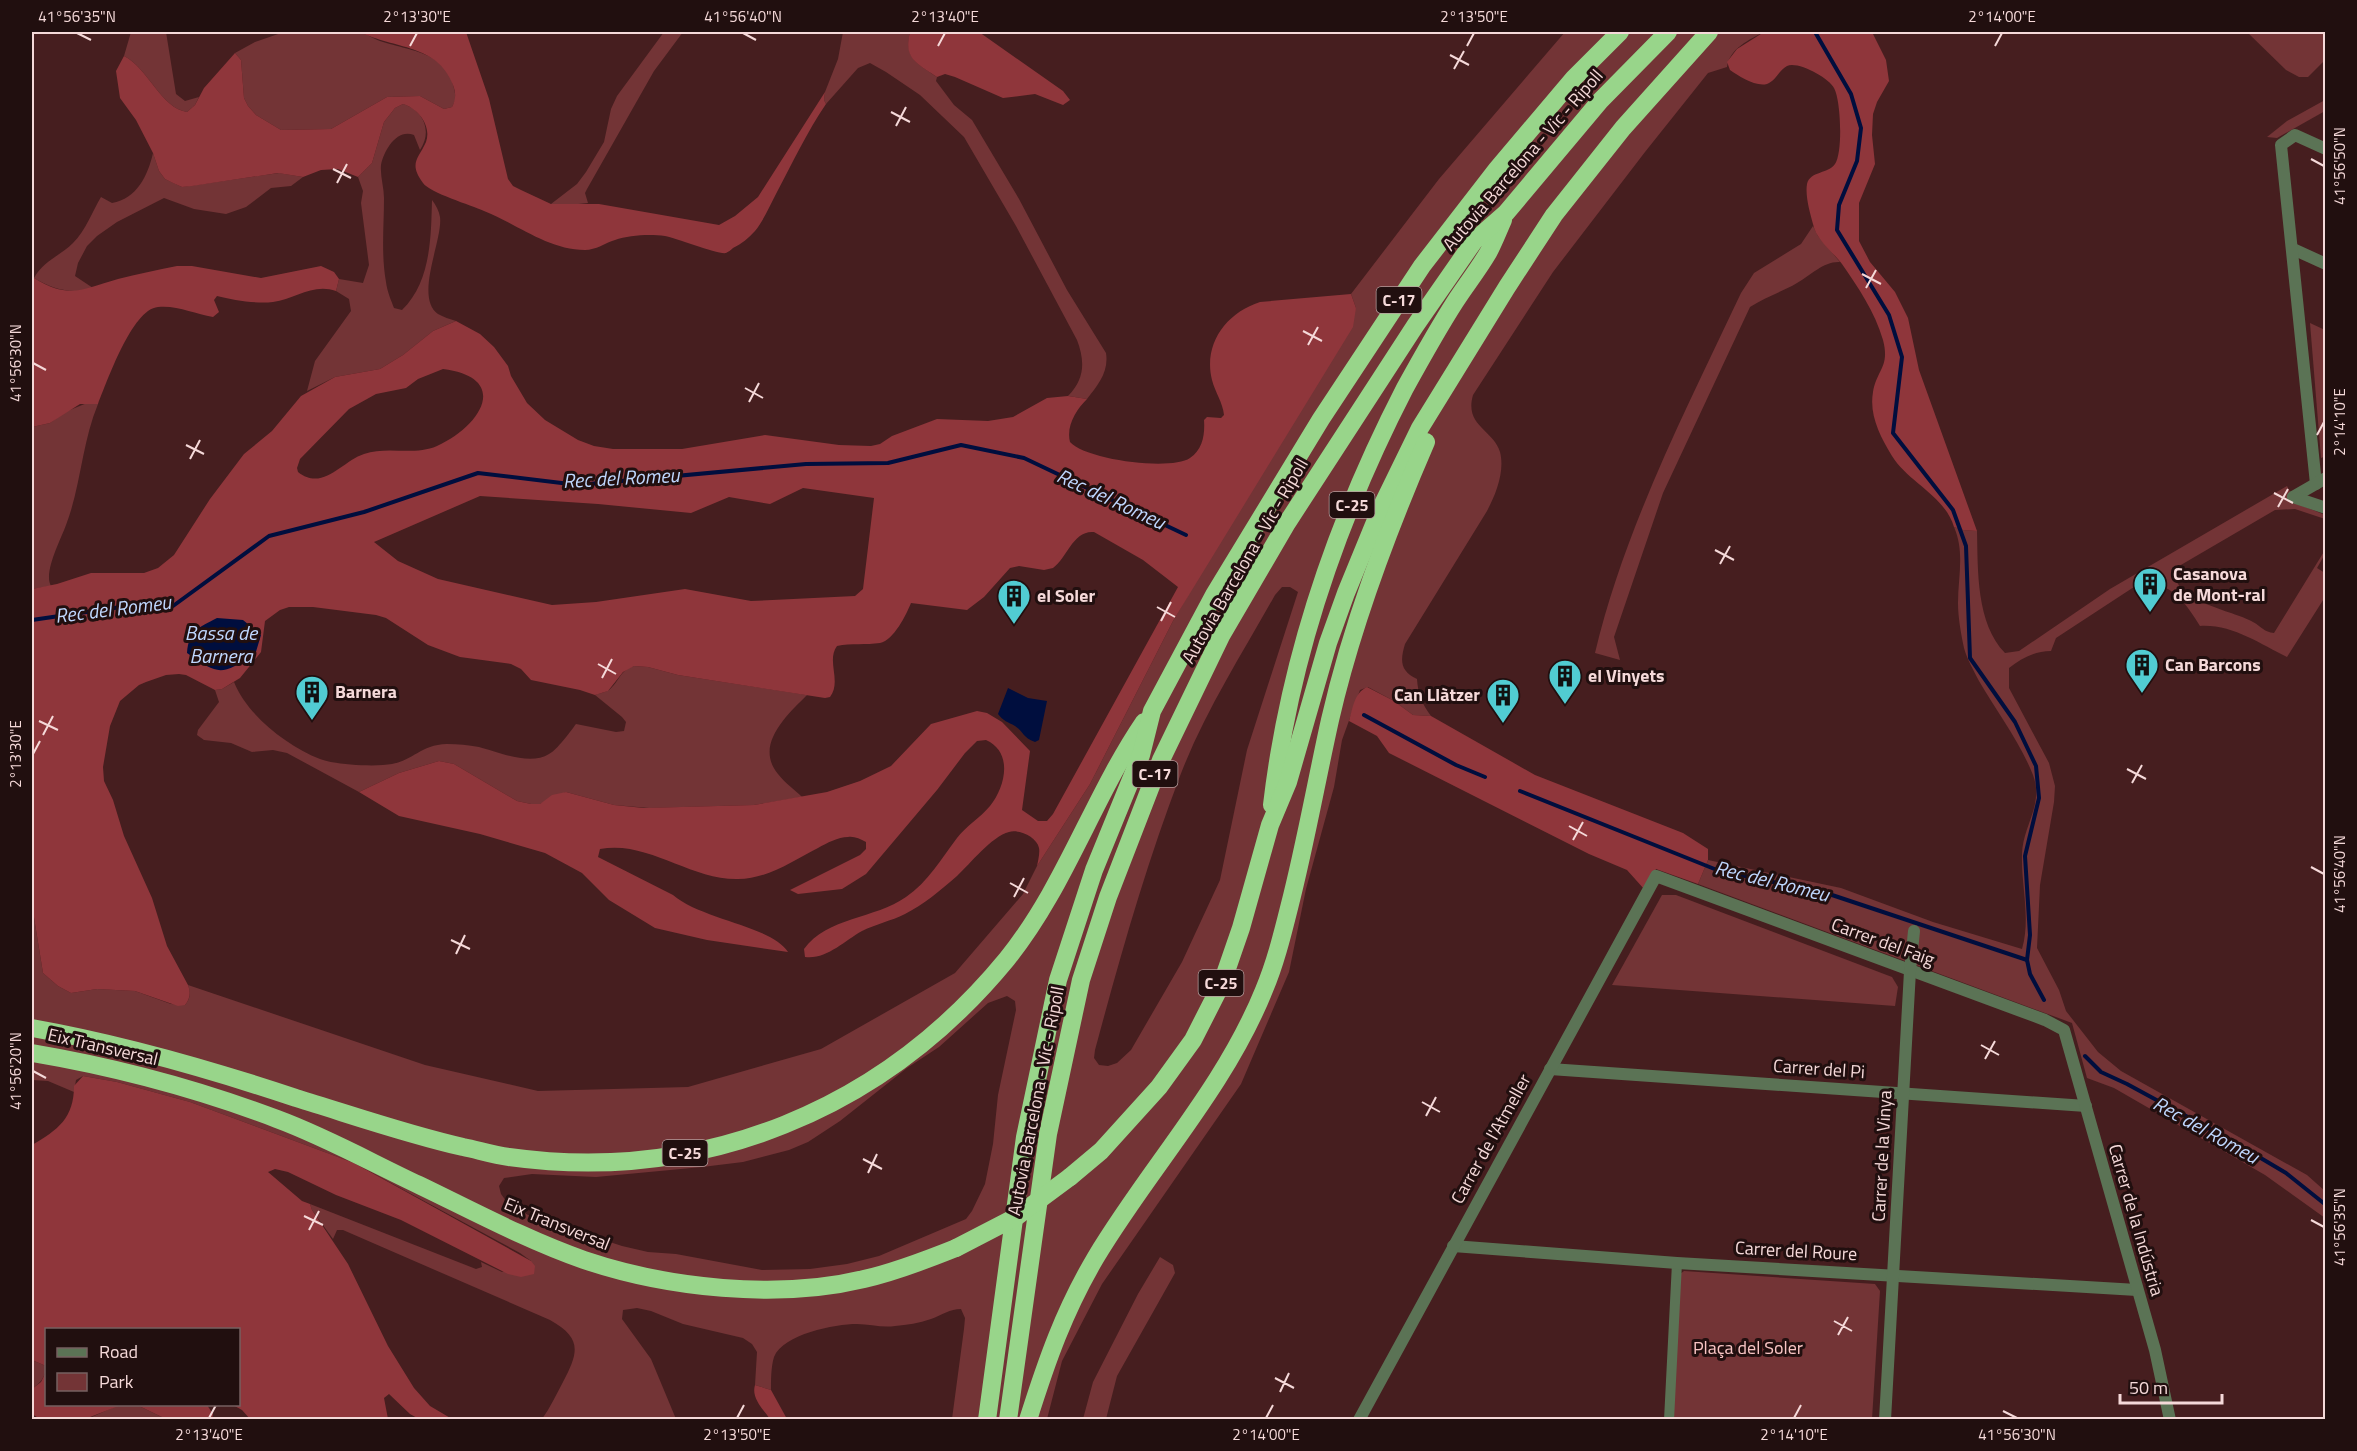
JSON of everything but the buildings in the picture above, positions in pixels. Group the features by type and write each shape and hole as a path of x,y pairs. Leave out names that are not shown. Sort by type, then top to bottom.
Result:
{"highway":[{"name":"Autovia Barcelona - Vic - Ripoll","path":"987,1419 1025,1137 1058,980 1094,870 1141,755 1152,711 1214,595 1315,428 1422,266 1497,169 1574,78 1620,32"},
{"name":"Autovia Barcelona - Vic - Ripoll","path":"1008,1419 1048,1134 1080,980 1108,897 1161,760 1221,636 1287,523 1415,326 1474,241 1506,213 1600,101 1668,32"},
{"path":"1270,825 1288,782 1339,613 1380,510 1420,428 1506,287 1554,215 1623,128 1709,32"},
{"name":"C-25","path":"1270,825 1279,748 1294,680 1311,617 1355,496 1406,387 1455,301 1488,253 1506,213"},
{"path":"1028,1419 1050,1349 1081,1283 1114,1230 1218,1079 1251,1021 1265,987 1298,870 1331,716 1363,602 1393,518 1461,362"},
{"name":"C-25","path":"32,1028 93,1039 202,1067 377,1124 507,1157 594,1163 668,1157 721,1146 830,1106 914,1051 977,993 1009,956 1040,911 1090,821 1127,747 1152,711"},
{"name":"Eix Transversal","path":"32,1053 81,1061 189,1089 278,1119 523,1235 583,1259 644,1278 708,1288 779,1289 862,1280 956,1248 1016,1217 1101,1151 1129,1122 1159,1087 1192,1040 1222,983 1241,928 1270,825"}],"street":[{"path":"2325,149 2295,135 2281,145 2321,481 2293,497 2325,508"},
{"path":"2293,249 2325,264"},
{"name":"Carrer del Faig","path":"1656,876 2045,1020 2064,1030"},
{"name":"Carrer de l'Atmeller","path":"1359,1419 1656,876"},
{"name":"Carrer de la Vinya","path":"1885,1419 1914,931"},
{"name":"Carrer de la Indústria","path":"2064,1030 2155,1350 2170,1419"},
{"name":"Carrer del Pi","path":"1550,1069 2086,1106"},
{"name":"Carrer del Roure","path":"1453,1246 1677,1263 2137,1290"},
{"path":"1669,1419 1677,1263"}],"green space":[{"path":"330,30 358,32 421,53 431,57 448,72 456,99 452,107 444,109 420,96 387,97 331,129 281,130 256,115 248,106 244,98 241,60 235,53 255,42 284,32"},
{"path":"131,32 166,32 176,94 185,101 199,97 195,105 187,112 178,109 162,96 140,69 124,56"},
{"path":"664,32 683,32 654,71 587,189 585,193 588,203 551,204 577,184 586,172 604,142 611,109 617,96"},
{"path":"843,32 910,32 909,48 914,59 937,77 936,81 954,105 972,120 1019,199 1067,290 1106,353 1104,372 1087,399 1068,396 1078,383 1082,370 1077,340 1016,226 964,137 920,95 870,63 858,68 826,104 825,92 838,59"},
{"path":"1565,32 1764,32 1736,50 1727,67 1708,73 1553,272 1473,395 1471,405 1476,421 1492,438 1500,452 1500,475 1487,511 1405,644 1402,656 1404,669 1417,679 1421,699 1431,716 1413,715 1394,701 1368,687 1360,690 1342,740 1334,787 1306,889 1289,972 1241,1084 1102,1284 1062,1361 1047,1419 952,1419 965,1318 961,1309 908,1324 885,1327 847,1324 823,1328 798,1336 779,1349 774,1357 771,1390 755,1385 757,1352 752,1344 743,1338 683,1324 637,1308 623,1310 622,1319 651,1359 676,1419 542,1419 572,1362 574,1346 568,1333 550,1320 343,1230 337,1230 333,1239 310,1204 476,1269 482,1267 481,1262 502,1272 531,1261 520,1253 354,1163 190,1102 117,1082 83,1076 76,1080 74,1092 48,1081 32,1080 32,905 43,973 58,986 71,993 97,989 135,991 171,1004 185,1005 190,996 188,985 425,1065 538,1091 688,1087 821,1049 955,973 1023,894 1037,866 1090,784 1173,621 1356,308 1351,294 1439,179","holes":["1282,587 1290,587 1298,592 1247,750 1220,880 1182,962 1131,1050 1117,1063 1108,1066 1099,1065 1094,1058 1095,1050 1114,980 1145,877 1180,776 1200,729 1275,595","1007,996 1015,1001 1016,1010 998,1095 993,1144 985,1184 972,1211 966,1219 879,1256 847,1264 810,1269 762,1270 676,1254 648,1252 622,1246 528,1215 506,1201 501,1194 499,1186 504,1178 532,1174 596,1177 702,1167 743,1162 789,1150 808,1142 840,1121 907,1068 939,1047 988,1003"]},
{"path":"2247,32 2325,32 2325,60 2308,77 2299,77 2286,70"},
{"path":"2325,100 2325,111 2277,138 2267,137 2287,121"},
{"path":"403,104 421,116 426,136 420,150 414,135 397,137 388,147 381,165 384,198 384,272 387,289 394,308 402,310 412,299 419,286 428,258 432,200 439,213 440,227 429,282 431,306 438,314 456,321 433,331 403,355 380,369 335,377 307,391 315,361 351,311 349,299 336,291 339,279 363,283 369,265 361,203 363,191 358,177 372,163 384,122 395,108"},
{"path":"153,153 159,171 165,179 182,187 279,173 303,177 291,186 271,188 246,207 226,214 194,209 164,198 117,222 87,246 78,263 75,276 93,288 78,291 63,290 34,278 42,267 78,238 101,197 112,203 121,201 135,191 148,170"},
{"path":"1813,226 1818,236 1840,262 1823,266 1750,307 1663,493 1614,637 1620,660 1595,653 1623,560 1640,515 1741,293 1754,273 1801,244"},
{"path":"2310,323 2325,330 2326,456 2321,458"},
{"path":"87,403 98,404 88,433 71,510 51,565 49,580 51,586 32,589 32,427 50,423 65,412"},
{"path":"2287,486 2296,503 2325,515 2325,519 2295,509 2275,510 2174,569 2176,580 2183,590 2193,597 2274,633 2325,550 2317,568 2325,573 2325,597 2287,657 2223,628 2200,626 2175,594 2158,585 2137,585 2056,638 2051,651 2028,656 2009,668 2009,688 2049,763 2055,786 2040,885 2037,948 2059,990 2066,1011 2098,1052 2121,1071 2307,1175 2325,1191 2325,1218 2265,1175 2114,1088 2087,1078 2072,1023 1698,884 1708,860 1841,888 1933,922 2022,949 2026,914 2022,854 2035,806 2036,786 2022,751 1979,681 1965,652 1958,608 1959,546 1954,527 1977,531 1980,596 1989,627 2005,653 2019,651 2110,589"},
{"path":"634,666 807,695 776,731 770,752 772,763 778,774 802,797 754,805 649,808 614,805 566,792 540,804 531,804 517,801 454,764 439,761 399,773 359,792 287,753 273,750 252,752 231,743 204,740 197,735 198,730 219,702 215,690 234,682 248,706 270,728 294,746 327,761 356,765 392,764 430,747 447,744 479,747 504,755 533,759 556,749 576,724 616,732 624,731 626,722 622,717 595,695 609,690 626,670"},
{"path":"1662,895 1676,895 1892,977 1898,987 1895,1006 1612,985"},
{"path":"1160,1257 1173,1265 1175,1273 1117,1376 1106,1419 1083,1419 1093,1382 1138,1294"},
{"name":"Plaça del Soler","path":"1684,1271 1875,1284 1880,1291 1872,1419 1673,1420 1680,1274"},
{"path":"32,1360 45,1366 45,1373 32,1389"},
{"path":"116,1406 139,1406 166,1419 85,1420"}],"shaded area":[{"path":"360,32 466,32 489,99 508,179 513,186 551,204 599,204 719,225 735,216 758,197 825,92 826,104 806,136 758,227 748,238 726,253 722,253 665,236 653,235 621,238 589,250 571,249 545,241 496,216 442,195 427,187 416,170 416,161 426,142 427,129 418,113 403,104 395,108 384,122 372,163 358,177 338,169 321,170 303,177 278,173 182,187 165,179 159,171 153,153 136,120 120,98 116,71 124,56 140,69 162,96 178,109 187,112 195,105 204,88 235,53 241,60 244,98 248,106 256,115 281,130 331,129 387,97 420,96 444,109 452,107 455,99 454,88 446,72 437,62 414,50"},
{"path":"910,32 979,32 1063,91 1070,100 1063,105 1035,94 1003,98 955,77 945,74 937,77 918,64 910,54 908,41"},
{"path":"1764,32 1872,32 1886,60 1889,81 1873,114 1872,135 1875,164 1859,203 1859,241 1870,262 1895,292 1908,318 1919,370 1977,531 1954,527 1943,506 1899,465 1880,433 1874,417 1872,401 1875,384 1884,362 1883,340 1871,310 1860,291 1815,230 1807,199 1809,180 1832,167 1838,158 1840,126 1836,94 1834,88 1826,80 1813,71 1798,66 1787,66 1770,83 1762,85 1747,80 1730,70 1727,62 1737,49"},
{"path":"177,266 192,266 261,278 321,266 334,272 339,279 336,291 312,290 273,302 245,301 217,296 214,300 219,312 213,317 172,307 158,307 148,311 130,333 114,364 98,404 80,404 50,423 32,427 34,278 46,285 67,291 85,289 125,277"},
{"path":"1351,294 1356,308 1353,327 1173,621 1090,784 1037,866 1039,850 1035,840 1018,832 1009,832 996,839 957,876 918,906 862,931 828,953 805,957 804,949 825,930 894,904 914,891 934,870 961,834 990,806 1000,789 1004,770 1000,753 995,745 986,740 977,741 965,753 866,874 842,889 798,894 790,890 860,855 866,849 866,842 855,837 844,837 833,841 769,873 738,879 720,878 635,850 600,849 598,857 673,895 686,904 767,936 780,943 788,952 707,940 655,928 609,900 582,873 545,853 480,834 399,816 359,792 399,773 439,761 454,764 517,801 531,804 540,804 552,795 566,792 614,805 644,808 754,805 827,792 860,781 891,766 931,724 977,711 987,713 1002,722 1030,751 1022,810 1038,821 1047,821 1053,814 1178,587 1143,560 1094,532 1081,535 1075,540 1053,568 1044,570 1019,566 1010,568 984,597 967,610 911,603 899,626 885,641 875,644 837,646 833,658 835,684 830,697 825,698 634,666 623,672 608,691 595,695 531,680 521,669 511,664 460,657 428,645 386,618 376,615 313,607 289,607 280,610 265,621 261,652 240,678 222,689 215,690 186,675 179,674 166,675 146,682 120,701 110,726 103,767 104,781 113,800 124,836 152,898 167,946 188,985 190,993 187,1003 178,1006 135,991 97,989 71,993 58,986 43,973 32,905 32,589 91,573 144,573 158,568 174,555 210,499 244,454 272,431 301,396 335,377 380,369 403,355 433,331 456,321 480,334 494,347 508,366 511,376 527,403 545,420 578,440 594,446 613,449 682,449 765,435 839,445 871,446 937,419 988,421 1013,417 1047,398 1068,396 1087,399 1079,408 1071,424 1070,442 1093,454 1110,458 1129,462 1165,464 1190,458 1198,450 1202,441 1204,420 1207,417 1221,418 1224,415 1210,367 1214,342 1227,322 1248,307 1260,302","holes":["443,369 464,374 477,382 483,392 482,404 476,416 452,438 428,449 364,454 332,473 316,479 298,472 300,459 349,409 376,394 406,388 418,379","803,488 874,498 863,589 855,596 751,601 685,589 596,602 552,605 438,579 398,561 374,542 480,496 691,513 729,497 770,504"]},
{"path":"1367,687 1394,701 1413,715 1431,716 1535,775 1683,833 1708,849 1708,860 1698,884 1656,869 1644,889 1627,870 1589,854 1389,753 1377,736 1349,721 1359,693"},
{"path":"83,1076 117,1082 190,1102 354,1163 531,1261 535,1266 534,1274 521,1277 508,1274 401,1220 336,1195 288,1172 275,1169 268,1172 302,1201 310,1204 348,1264 388,1346 414,1388 430,1406 452,1419 419,1419 410,1414 389,1394 384,1398 388,1419 250,1419 235,1406 240,1406 240,1328 45,1328 45,1366 32,1360 32,1145 50,1134 68,1115 74,1086"},
{"path":"45,1374 45,1406 118,1406 85,1419 40,1419 32,1414 32,1389 41,1382"},
{"path":"755,1385 771,1390 787,1419 770,1419 756,1399"},
{"path":"139,1406 208,1406 213,1414 212,1419 166,1419"}],"water":[{"name":"Bassa de Barnera","path":"217,618 243,620 261,635 255,655 227,669 220,670 207,666 187,653 192,634"},
{"path":"1008,688 1028,698 1047,701 1039,740 1035,742 1028,738 998,714"}],"waterway":[{"path":"1815,32 1851,94 1861,128 1857,161 1839,205 1837,230 1889,315 1902,357 1893,433 1953,510 1966,546 1970,658 2015,722 2036,766 2039,798 2025,856 2030,935 2027,960 2030,974 2044,1000"},
{"name":"Rec del Romeu","path":"32,620 121,607 173,606 269,536 364,512 478,473 578,485 806,464 888,463 961,445 1024,458 1186,535"},
{"name":"Rec del Romeu","path":"1364,715 1456,765 1485,777"},
{"name":"Rec del Romeu","path":"1520,791 1717,870 1829,894 2027,960"},
{"name":"Rec del Romeu","path":"2085,1056 2101,1072 2232,1141 2286,1173 2326,1205"}],"place":[{"name":"Casanova de Mont-ral","path":"2150,613"},
{"name":"el Soler","path":"1014,625"},
{"name":"Can Barcons","path":"2142,694"},
{"name":"el Vinyets","path":"1565,705"},
{"name":"Barnera","path":"312,721"},
{"name":"Can Llàtzer","path":"1503,724"}]}
